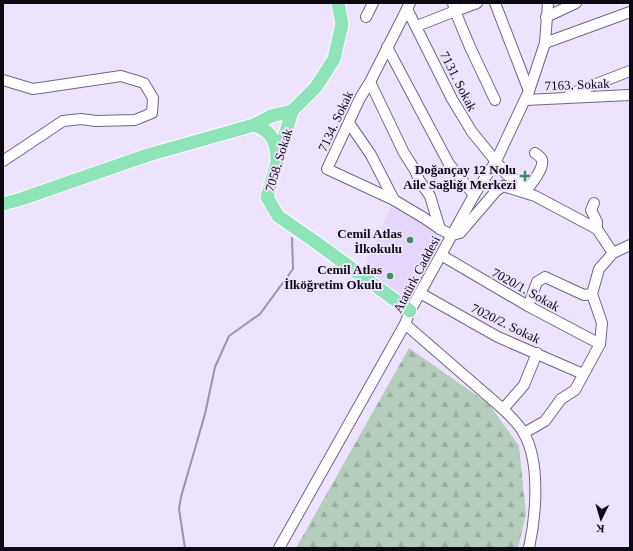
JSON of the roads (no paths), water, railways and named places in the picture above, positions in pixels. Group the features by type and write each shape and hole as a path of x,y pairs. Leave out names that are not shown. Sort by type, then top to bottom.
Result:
{"main road":[{"name":"7058. Sokak","path":"338,3 342,24 334,59 316,87 292,111 284,143 267,197 278,216 410,311"},
{"path":"3,204 22,199 148,155 254,125 271,116 292,111"},
{"path":"271,116 276,116 282,121 284,143"},
{"path":"254,125 263,128 270,134 276,145 277,165"}],"street":[{"path":"366,17 373,3"},
{"path":"417,26 454,7 477,3"},
{"path":"495,3 527,95"},
{"name":"Atatürk Caddesi","path":"279,548 405,324 410,311 474,195 496,161 527,95 545,43 548,3"},
{"path":"546,17 576,3"},
{"name":"7131. Sokak","path":"409,6 452,99 472,132 507,175 529,187 536,178 543,163 542,158 535,153"},
{"name":"7134. Sokak","path":"409,6 370,82 360,98 328,169 394,200 424,218 440,230 452,235"},
{"path":"454,7 470,47 495,100"},
{"path":"545,43 630,12"},
{"path":"387,47 449,164 474,195"},
{"path":"564,97 630,71"},
{"path":"3,80 33,89 121,76 144,83 153,98 152,113 135,120 96,121 81,119 64,121 3,161"},
{"path":"370,82 404,153 430,196 440,230"},
{"name":"7163. Sokak","path":"527,95 564,97 630,95"},
{"path":"349,123 371,155 394,200"},
{"path":"452,235 460,233 496,191 503,186 535,196 598,229"},
{"path":"594,203 591,210 598,229 613,253"},
{"path":"524,433 545,421 561,399 575,390 600,344 602,323 592,294 599,270 613,253 630,245"},
{"name":"7020/1. Sokak","path":"441,255 528,306 600,344"},
{"path":"528,306 537,282 545,277 584,296 592,294"},
{"name":"7020/2. Sokak","path":"420,293 498,337 583,374"},
{"path":"405,324 503,409 524,433 534,460 534,526 529,548"},
{"path":"503,409 524,385 537,353"}],"waterway":[{"path":"185,548 179,509 181,497 205,414 215,367 229,336 260,314 293,269 292,238"}],"place":[{"name":"Doğançay 12 Nolu Aile Sağlığı Merkezi","path":"525,176"},
{"name":"Cemil Atlas İlkokulu","path":"410,240"},
{"name":"Cemil Atlas İlköğretim Okulu","path":"390,276"}]}
